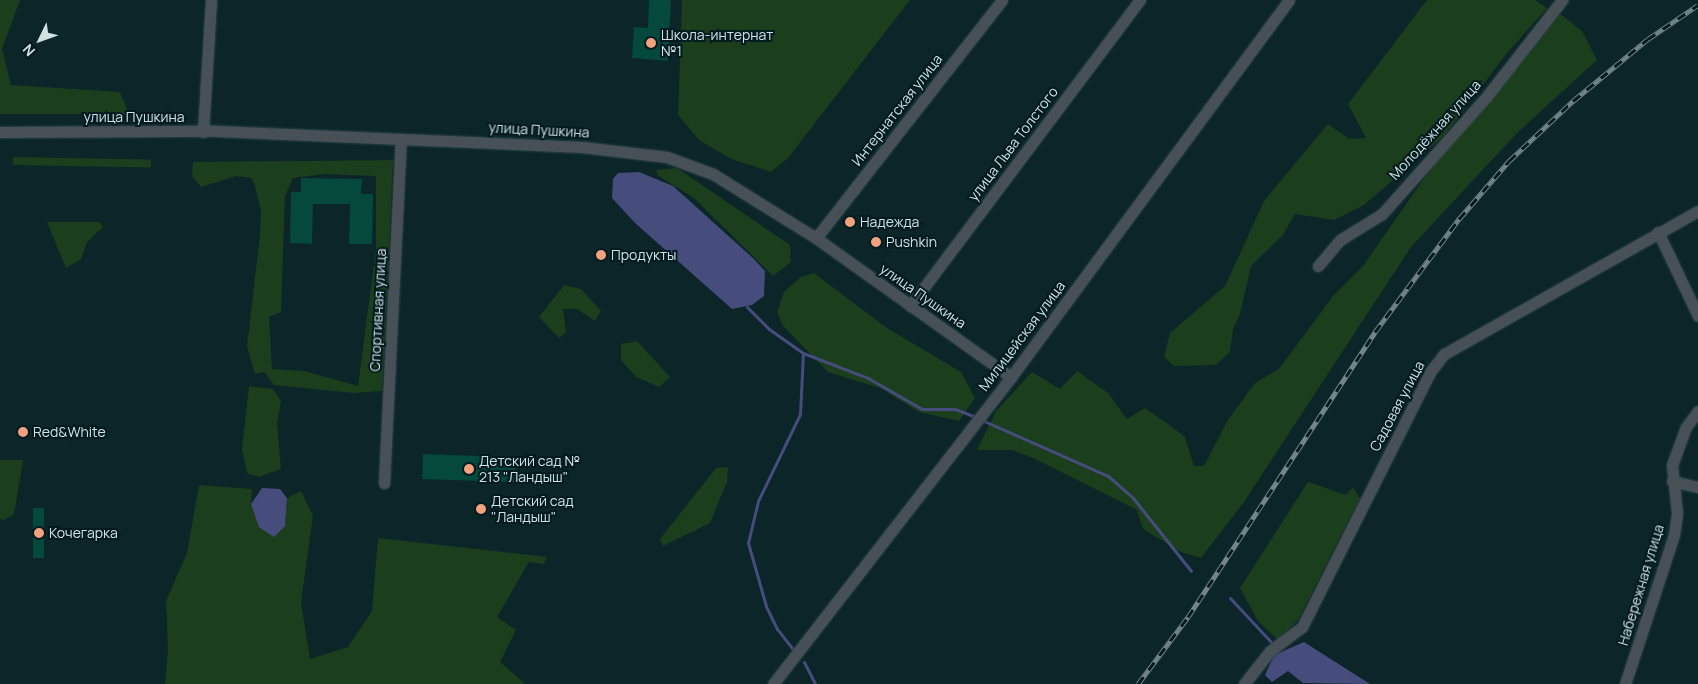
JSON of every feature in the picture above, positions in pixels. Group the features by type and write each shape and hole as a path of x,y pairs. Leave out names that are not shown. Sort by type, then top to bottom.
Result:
{"street":[{"path":"203,132 211,0"},
{"name":"Интернатская улица","path":"816,238 1002,0"},
{"name":"улица Льва Толстого","path":"910,306 1140,0"},
{"name":"Милицейская улица","path":"773,684 1011,377 1289,0"},
{"name":"Молодёжная улица","path":"1318,266 1340,240 1382,214 1487,96 1562,0"},
{"name":"улица Пушкина","path":"0,132 203,132 401,139 582,147 667,157 713,174 816,238 1011,377"},
{"name":"Спортивная улица","path":"384,483 401,139"},
{"name":"Садовая улица","path":"1244,684 1270,651 1302,627 1430,372 1444,354 1698,211"},
{"path":"1658,232 1698,316"},
{"name":"Набережная улица","path":"1625,684 1674,535 1677,513 1672,480 1672,465 1686,427 1698,411"},
{"path":"1672,480 1698,487"}],"green space":[{"path":"0,0 20,0 2,49 11,85 120,92 129,114 0,114"},
{"path":"682,0 910,0 788,158 771,172 731,159 699,140 678,115"},
{"path":"1427,0 1535,0 1547,8 1507,53 1444,136 1364,205 1334,220 1295,214 1283,235 1251,266 1240,314 1233,329 1230,352 1216,365 1174,366 1164,357 1170,333 1225,286 1264,201 1328,124 1349,139 1366,138 1348,104"},
{"path":"1559,13 1582,31 1597,60 1517,133 1411,247 1244,502 1201,558 1181,552 1143,529 1137,510 1033,458 1012,450 977,450 996,411 1032,372 1060,389 1077,371 1108,393 1127,419 1145,408 1164,421 1185,437 1194,466 1204,466 1228,420 1255,383 1279,369 1333,296 1363,266 1427,174"},
{"path":"13,157 151,159 151,167 13,165"},
{"path":"393,160 382,391 353,393 274,385 264,372 255,374 247,346 260,235 261,211 255,186 251,178 236,176 201,187 192,176 193,162","holes":["325,174 376,176 376,249 358,386 304,371 272,369 269,317 281,312 285,196 293,178"]},
{"path":"677,168 790,245 791,262 773,276 694,198 657,175 656,170"},
{"path":"47,222 99,222 103,227 87,242 81,259 66,268"},
{"path":"814,273 887,328 961,372 975,398 959,421 919,412 880,388 828,372 783,326 777,312 784,292 801,277"},
{"path":"564,285 581,289 601,311 595,321 577,309 563,309 566,332 559,338 539,317"},
{"path":"637,341 670,377 659,387 636,377 621,360 621,344"},
{"path":"249,386 273,389 281,401 277,423 281,469 259,477 247,473 242,449"},
{"path":"0,460 23,460 14,514 4,520 0,519"},
{"path":"728,467 727,482 710,523 663,546 660,539 716,468"},
{"path":"1308,482 1346,495 1353,487 1360,499 1298,620 1278,640 1258,621 1240,588"},
{"path":"199,485 252,489 251,504 285,526 287,498 301,491 313,516 301,602 310,659 348,647 372,611 378,538 547,557 544,564 529,562 497,617 516,630 500,662 525,684 165,684 168,651 166,601 187,553"}],"water":[{"path":"639,172 673,186 754,259 765,271 764,296 752,305 732,309 635,223 612,198 613,179 618,173"},
{"path":"262,488 280,489 287,498 285,526 274,537 259,527 251,504"},
{"path":"1304,642 1370,684 1303,683 1288,671 1272,682 1265,675 1274,655"}],"building":[{"name":"Школа-интернат №1","path":"649,0 671,0 668,61 632,58 634,27 648,28"},
{"path":"301,178 362,179 361,194 373,194 372,244 349,244 350,204 313,204 312,244 290,243 291,192 301,192"},
{"name":"Детский сад № 213 \"Ландыш\"","path":"423,454 516,457 515,482 422,479"},
{"name":"Кочегарка","path":"33,508 44,508 44,558 33,558"}],"waterway":[{"path":"747,307 769,329 803,353 868,378 922,409 955,409 976,417"},
{"path":"792,648 777,629 766,606 748,543 758,501 800,414 803,353"},
{"path":"984,421 1108,476 1133,498 1191,571"},
{"path":"1230,598 1272,643"},
{"path":"804,662 815,684"}],"railway":[{"path":"1138,684 1188,617 1375,332 1459,219 1509,161 1573,101 1648,39 1698,5"}],"place":[{"name":"Школа-интернат №1","path":"651,43"},
{"name":"Надежда","path":"850,222"},
{"name":"Pushkin","path":"876,242"},
{"name":"Продукты","path":"601,255"},
{"name":"Red&White","path":"23,432"},
{"name":"Детский сад № 213 \"Ландыш\"","path":"469,469"},
{"name":"Детский сад \"Ландыш\"","path":"481,509"},
{"name":"Кочегарка","path":"39,533"}]}
